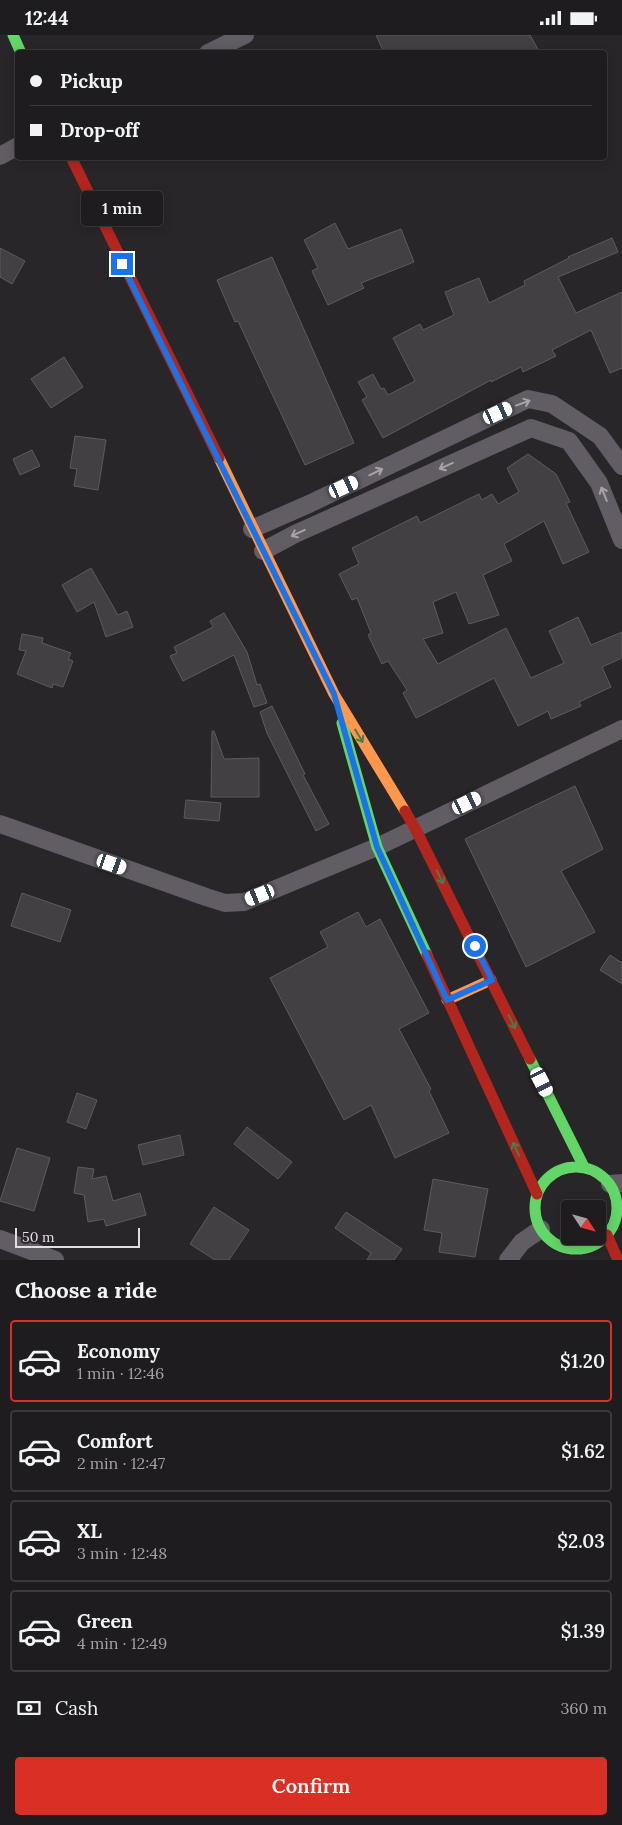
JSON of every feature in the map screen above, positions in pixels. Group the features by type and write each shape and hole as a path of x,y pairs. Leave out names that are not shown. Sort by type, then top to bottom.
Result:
{"street":[{"path":"13,35 20,50"},
{"path":"214,50 245,35"},
{"path":"0,156 15,148"},
{"path":"72,160 334,694 416,828 584,1167"},
{"path":"252,529 309,504 528,399 552,404 600,436 622,465"},
{"path":"263,551 295,534 530,427 569,441 599,483 622,540"},
{"path":"467,428 478,451"},
{"path":"334,694 377,847 537,1193"},
{"path":"0,824 224,903 244,902 377,847 622,729"},
{"path":"447,1000 492,980"},
{"path":"584,1167 616,1183 618,1210 607,1235 580,1255 561,1247 546,1237 534,1213 537,1193 548,1177 565,1168 584,1167"},
{"path":"508,1260 522,1242 541,1229"},
{"path":"607,1235 618,1260"},
{"path":"0,1239 55,1260"}],"building":[{"path":"376,35 530,35 538,50 383,50"},
{"path":"335,223 348,249 401,229 414,262 361,283 364,288 328,305 312,271 318,268 304,240"},
{"path":"612,238 618,252 558,277 576,313 622,292 622,368 610,373 591,330 552,350 556,356 523,372 521,367 491,382 491,380 383,438 362,400 367,397 358,382 373,374 381,389 384,388 388,395 415,381 393,338 420,324 423,330 454,315 445,292 479,278 489,303 525,285 524,281 568,257"},
{"path":"0,248 25,261 12,284 0,277"},
{"path":"272,257 354,443 305,465 238,321 235,322 217,280"},
{"path":"64,357 83,387 51,408 31,379"},
{"path":"75,436 106,440 98,490 74,486 77,469 70,468"},
{"path":"32,450 40,466 20,475 13,459"},
{"path":"528,454 556,474 570,502 566,503 589,552 563,564 544,521 504,544 512,561 483,575 499,615 469,624 456,592 433,602 443,633 423,639 438,664 506,628 531,678 564,663 549,631 578,617 591,645 622,632 622,658 602,667 611,687 579,702 581,706 551,719 548,711 518,726 494,678 416,718 403,693 407,690 388,661 382,664 368,635 371,633 357,598 352,600 339,574 359,564 352,548 417,516 420,523 479,494 482,500 492,494 498,504 519,492 507,468"},
{"path":"91,568 118,615 127,611 133,627 106,637 94,602 77,612 62,585"},
{"path":"224,613 247,652 257,685 260,684 267,703 254,707 234,655 183,681 170,656 177,653 174,647 213,627 210,621"},
{"path":"22,634 43,638 42,643 71,653 68,659 73,661 63,687 53,684 52,688 17,674 26,651 19,650"},
{"path":"272,706 305,774 303,775 329,824 316,831 267,733 260,712"},
{"path":"212,731 214,731 224,759 259,758 259,797 211,797"},
{"path":"575,786 603,849 561,871 595,932 526,967 465,839"},
{"path":"186,800 221,803 219,821 184,818"},
{"path":"22,893 71,910 60,942 11,926"},
{"path":"358,912 366,927 380,919 429,1013 399,1029 431,1089 429,1091 449,1133 395,1158 371,1105 344,1120 270,978 328,947 320,932"},
{"path":"610,955 622,963 622,984 600,970"},
{"path":"77,1093 97,1100 86,1129 67,1122"},
{"path":"247,1127 292,1162 278,1179 234,1144"},
{"path":"180,1135 184,1155 143,1165 138,1145"},
{"path":"17,1148 50,1158 34,1211 0,1201"},
{"path":"78,1167 94,1169 92,1179 106,1176 113,1201 140,1193 146,1215 106,1226 104,1219 88,1222 84,1195 74,1193"},
{"path":"433,1179 488,1189 475,1257 439,1252 442,1233 424,1230"},
{"path":"214,1207 249,1230 229,1260 215,1260 190,1244"},
{"path":"346,1212 402,1249 394,1260 367,1260 371,1253 335,1228"}],"traffic: fast":[{"path":"13,35 20,50"},
{"path":"342,723 377,847 427,955"},
{"path":"530,1059 584,1167"},
{"path":"576,1167 592,1170 605,1179 614,1192 617,1208 614,1224 605,1237 592,1246 576,1249 560,1246 547,1237 538,1224 535,1208 538,1192 547,1179 560,1170 576,1167"}],"traffic: slow":[{"path":"219,458 334,694 405,811"},
{"path":"447,1000 491,980"}],"traffic: jam":[{"path":"72,160 219,458"},
{"path":"405,811 530,1059"},
{"path":"427,955 537,1194"},
{"path":"607,1235 618,1260"}],"route":[{"path":"122,264 334,694 377,847 447,1000 492,980 475,946"}]}
